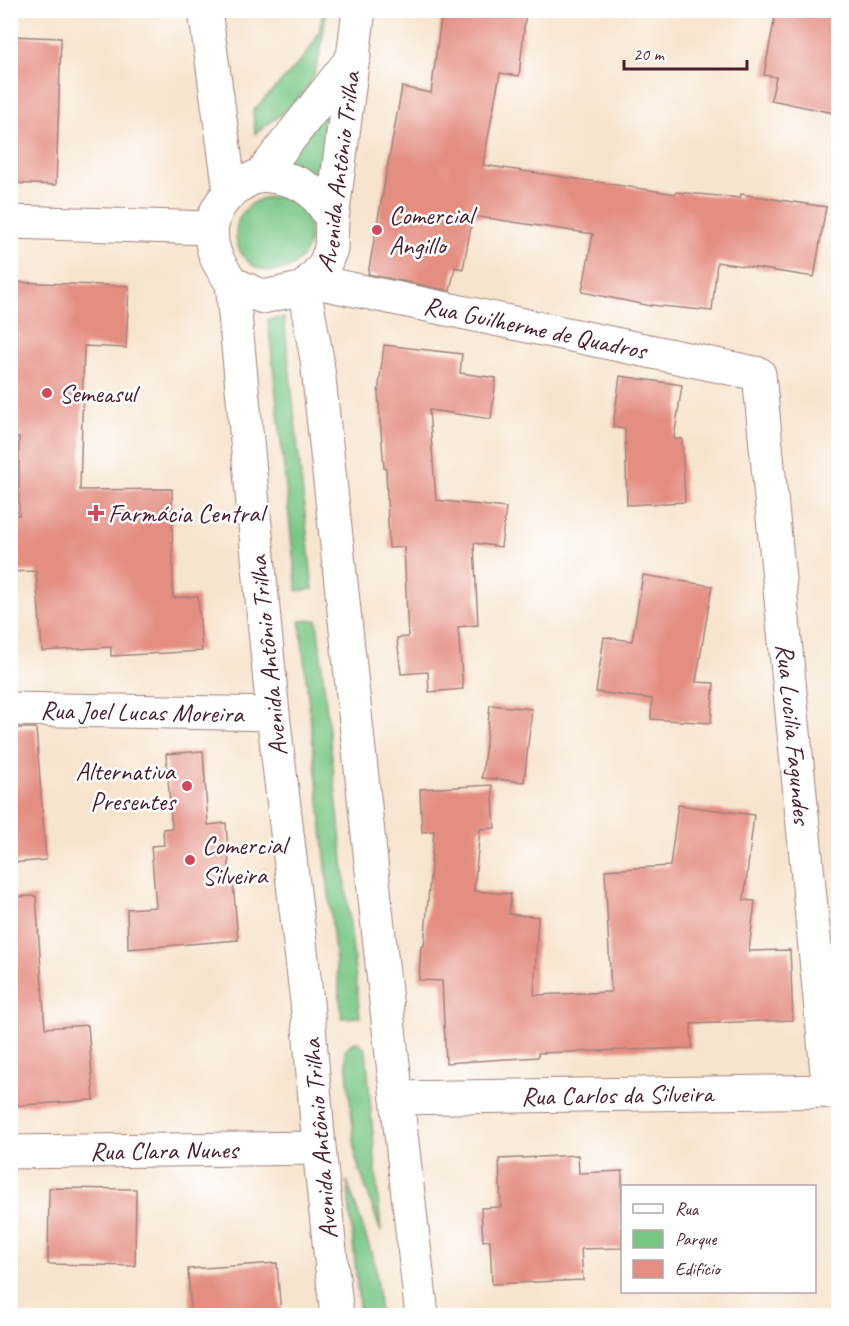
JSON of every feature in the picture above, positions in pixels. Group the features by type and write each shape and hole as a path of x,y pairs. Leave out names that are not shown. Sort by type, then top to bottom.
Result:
{"main road":[{"path":"10,222 211,228 218,208 230,191 205,10"},
{"name":"Avenida Antônio Trilha","path":"359,10 332,219 331,249 324,266 308,285 422,1316"},
{"name":"Avenida Antônio Trilha","path":"230,191 244,181 261,175 354,56"},
{"path":"261,175 283,177 304,185 321,200 332,219"},
{"name":"Avenida Antônio Trilha","path":"211,228 217,258 232,283 273,714 307,1002 319,1148 337,1316"},
{"path":"232,283 263,297 308,285"},
{"name":"Rua Guilherme de Quadros","path":"308,285 759,374"},
{"name":"Rua Lucilia Fagundes","path":"759,374 834,1091"},
{"name":"Rua Joel Lucas Moreira","path":"10,709 273,714"},
{"name":"Rua Carlos da Silveira","path":"397,1098 834,1091"},
{"name":"Rua Clara Nunes","path":"10,1152 319,1148"}],"green space":[{"path":"323,11 326,11 321,48 310,83 293,104 255,134 253,111 312,45 320,28"},
{"path":"337,97 327,181 284,159"},
{"path":"273,197 287,200 299,208 307,220 310,234 307,248 299,260 287,268 273,271 259,268 247,260 239,248 236,234 239,220 247,208 259,200"},
{"path":"284,318 313,589 297,591 268,319"},
{"path":"317,620 360,1017 342,1018 300,621"},
{"path":"358,1042 366,1050 381,1232 356,1159 345,1050 352,1043"},
{"path":"347,1180 375,1264 380,1315 360,1315"}],"building":[{"path":"442,10 526,10 519,76 500,73 483,165 676,194 676,192 740,198 741,194 826,207 814,277 717,262 712,311 651,306 582,292 593,234 473,216 463,269 455,267 450,291 368,274 402,87 431,93"},
{"path":"776,10 838,10 838,114 771,100 776,77 764,75"},
{"path":"10,36 61,38 56,185 10,183"},
{"path":"10,282 129,286 126,348 84,346 80,490 172,489 173,598 198,596 202,651 111,656 111,647 42,651 36,571 10,572 10,515 19,515 19,438 10,438"},
{"path":"384,345 462,354 460,373 496,378 491,419 429,410 436,500 506,508 501,547 474,543 478,625 458,627 463,689 429,692 428,672 401,674 397,638 408,637 404,547 389,548 386,468 384,468 378,394"},
{"path":"620,376 682,385 674,439 682,439 685,502 627,505 625,429 613,427"},
{"path":"643,575 712,586 696,682 714,683 711,723 651,719 652,699 596,692 604,637 632,641"},
{"path":"490,705 532,709 524,782 482,778"},
{"path":"10,728 36,728 46,860 10,863"},
{"path":"203,751 208,825 226,823 230,882 233,882 238,940 128,949 127,909 156,907 151,846 164,845 163,829 172,828 166,754"},
{"path":"492,785 495,828 480,829 474,891 511,894 509,914 538,917 534,995 611,992 605,870 670,866 678,805 754,815 744,900 755,901 749,951 790,950 793,1020 691,1024 692,1048 538,1053 538,1057 446,1063 442,981 419,980 434,831 422,832 420,789"},
{"path":"36,896 45,1028 88,1025 94,1100 10,1106 10,897"},
{"path":"578,1155 579,1173 622,1171 621,1248 581,1249 583,1280 492,1284 490,1240 483,1241 481,1208 501,1207 499,1159"},
{"path":"49,1188 136,1189 135,1266 48,1264"},
{"path":"277,1263 281,1316 191,1316 188,1269"}],"place":[{"name":"Comercial Angillo","path":"377,230"},
{"name":"Semeasul","path":"47,393"},
{"name":"Farmácia Central","path":"96,513"},
{"name":"Alternativa Presentes","path":"187,786"},
{"name":"Comercial Silveira","path":"190,860"}]}
